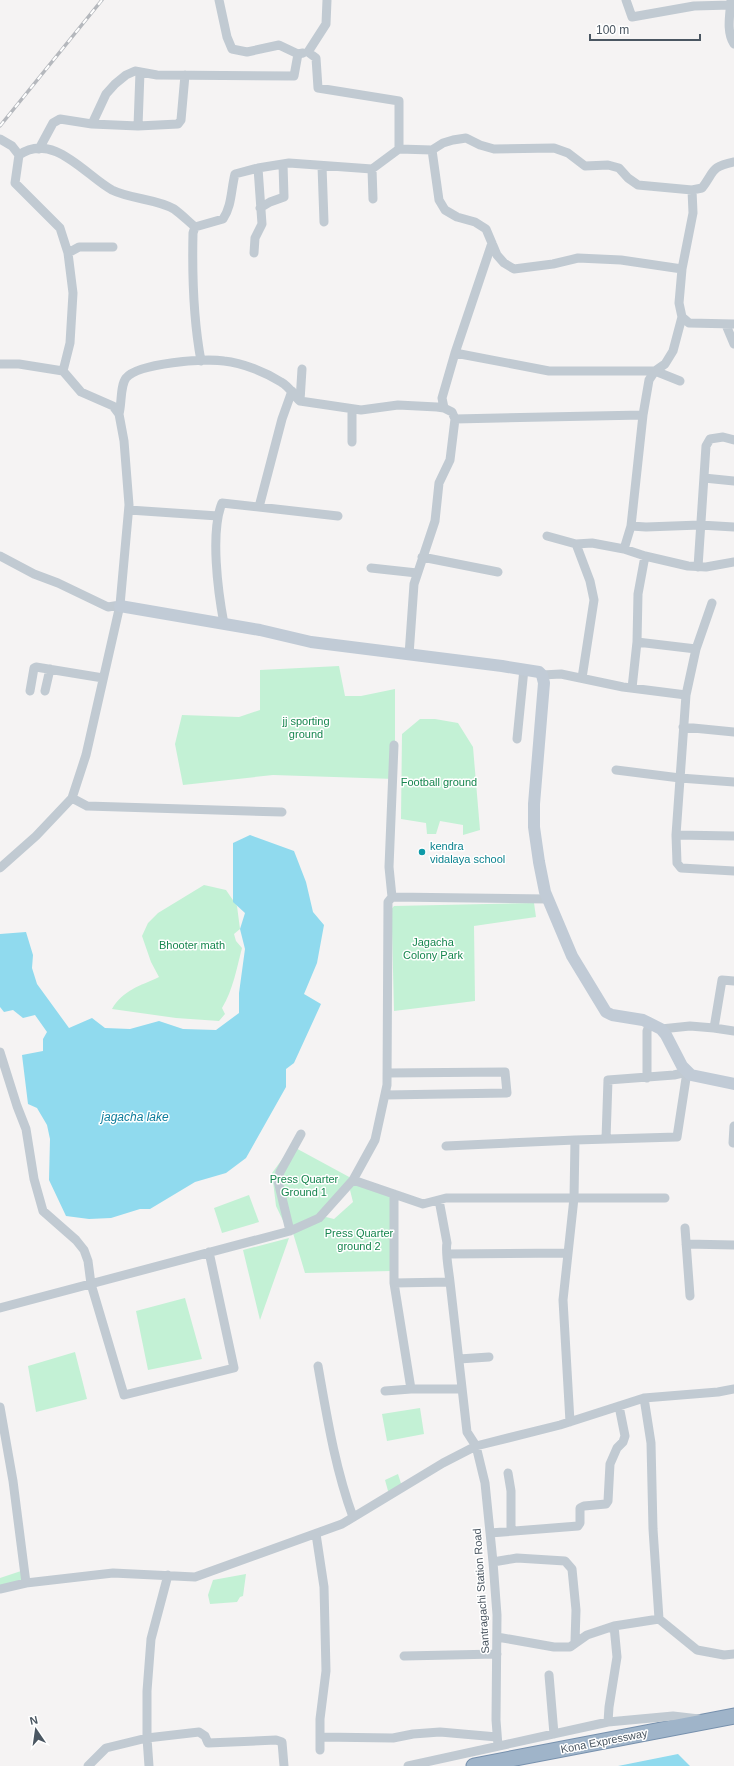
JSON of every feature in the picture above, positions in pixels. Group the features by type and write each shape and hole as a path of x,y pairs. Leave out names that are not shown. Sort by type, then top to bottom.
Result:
{"highway":[{"name":"Kona Expressway","path":"533,1761 734,1716"},
{"name":"Kona Expressway","path":"474,1766 533,1761 734,1725"}],"main road":[{"path":"120,606 260,630 311,642 524,669 536,671 542,675 544,683 534,804 534,827 539,862 548,899 572,956 606,1012 650,1023 661,1029 666,1034 686,1072 697,1077 734,1084"}],"street":[{"path":"219,0 227,37 232,49 247,52 279,45 298,54 308,52 326,24 327,0"},
{"path":"626,0 632,17 694,3 731,2 728,23 734,44"},
{"path":"308,52 316,58 318,88 399,101 399,149"},
{"path":"92,124 106,94 126,75 135,71 157,75 294,76 298,54"},
{"path":"138,126 140,72"},
{"path":"39,148 53,123 60,119 92,124 138,126 178,124 181,120 185,75"},
{"path":"195,227 224,219 229,211 231,190 235,174 258,168 289,163 372,169 399,149 432,150 443,143 466,138 480,145 494,149 554,148 568,153 585,166 608,164 619,168 628,178 638,185 692,190 702,188 713,169 734,162"},
{"path":"0,139 12,146 19,155"},
{"path":"63,371 70,343 73,293 68,253 60,228 15,183 19,155 25,150 43,148 70,157 112,190 173,209 195,227"},
{"path":"432,150 439,200 445,210 457,217 475,222 486,229 492,243 504,263 514,269 548,265 578,258 621,260 682,268"},
{"path":"260,208 270,202 284,197 282,164"},
{"path":"322,166 324,222"},
{"path":"254,253 255,238 262,224 258,168"},
{"path":"372,169 373,199"},
{"path":"624,549 631,526 643,415 649,380 655,371 665,364 673,351 682,317 679,302 682,268 693,213 692,190"},
{"path":"195,227 193,233 192,273 195,331 201,361"},
{"path":"444,408 442,398 455,353 492,243"},
{"path":"68,253 79,247 113,248"},
{"path":"682,317 690,323 730,324 734,344"},
{"path":"455,353 549,371 655,371 680,381"},
{"path":"0,868 36,836 72,798 86,755 120,606 129,510 124,441 119,414 125,379 131,374 160,364 223,360 244,365 282,382 292,391 295,398 300,401 352,410 398,405 444,408 452,412 455,419 450,460 439,483 435,521 414,584 409,655"},
{"path":"0,364 19,364 63,371 81,392 113,406 119,414"},
{"path":"300,401 302,369"},
{"path":"259,507 282,419 292,391"},
{"path":"352,410 352,442"},
{"path":"455,419 643,415"},
{"path":"698,567 706,446 710,439 723,437 734,440"},
{"path":"704,478 734,481"},
{"path":"224,624 219,595 216,530 222,503 338,516"},
{"path":"129,510 218,516"},
{"path":"631,526 646,528 700,526 734,527"},
{"path":"547,536 576,544 592,542 624,549 668,562 698,567 734,562"},
{"path":"576,544 590,581 594,600 582,678"},
{"path":"0,556 34,574 58,583 108,607 120,606"},
{"path":"632,688 637,642 638,594 645,556"},
{"path":"422,557 498,572"},
{"path":"370,568 417,573"},
{"path":"712,603 696,649 686,695 676,835 677,863 681,868 734,871"},
{"path":"637,642 696,649"},
{"path":"30,691 34,668 50,669 104,678"},
{"path":"45,691 50,669"},
{"path":"517,739 524,669"},
{"path":"542,675 561,674 632,688 686,695"},
{"path":"683,727 734,732"},
{"path":"0,1308 290,1231 319,1218 353,1180 375,1140 385,1095 387,1073 388,902 392,897 389,867 394,745"},
{"path":"616,770 680,778 734,782"},
{"path":"72,798 87,806 282,812"},
{"path":"676,835 734,836"},
{"path":"392,897 548,899"},
{"path":"714,1028 722,980 734,981"},
{"path":"647,1078 647,1031 650,1023"},
{"path":"661,1029 690,1026 734,1031"},
{"path":"0,1052 26,1130 34,1179 43,1211 76,1240 84,1250 88,1261 91,1284 124,1395 234,1368 209,1252"},
{"path":"385,1095 507,1093 505,1072 387,1073"},
{"path":"446,1146 677,1136 686,1072 674,1076 608,1080 606,1139"},
{"path":"733,1143 734,1126"},
{"path":"290,1231 278,1181 280,1172 301,1134"},
{"path":"570,1422 563,1300 574,1198 575,1140"},
{"path":"353,1180 423,1204 446,1198 665,1198"},
{"path":"394,1194 394,1283 411,1389"},
{"name":"Santragachi Station Road","path":"439,1200 448,1254 467,1432 476,1446 485,1483 494,1562 497,1637 497,1741"},
{"path":"685,1228 690,1296"},
{"path":"686,1244 734,1245"},
{"path":"448,1254 568,1253"},
{"path":"394,1283 450,1282"},
{"path":"459,1359 489,1357"},
{"path":"318,1366 330,1431 344,1493 353,1517"},
{"path":"385,1391 411,1389 462,1389"},
{"path":"0,1589 26,1583 113,1573 195,1577 342,1524 447,1460 476,1446 570,1422 644,1398 718,1392 734,1389"},
{"path":"644,1398 651,1443 653,1529 659,1619 697,1650 724,1655 734,1654"},
{"path":"490,1533 578,1526 580,1523 580,1508 584,1506 606,1504 608,1501 610,1464 617,1448 623,1442 625,1436 619,1406"},
{"path":"0,1407 13,1481 26,1583"},
{"path":"508,1473 511,1491 512,1531"},
{"path":"316,1534 324,1588 326,1671 320,1719 320,1750"},
{"path":"494,1562 517,1558 565,1561 572,1569 576,1610 576,1642"},
{"path":"149,1766 147,1738 151,1638 168,1575"},
{"path":"497,1637 554,1647 570,1647 587,1635 614,1626 659,1619"},
{"path":"608,1722 617,1657 614,1626"},
{"path":"404,1656 497,1654"},
{"path":"550,1675 554,1734"},
{"path":"408,1766 497,1741 554,1734 608,1722 673,1716 712,1720"},
{"path":"88,1766 106,1748 147,1738 199,1732 205,1736 208,1743 276,1740 282,1742 284,1766"},
{"path":"320,1737 393,1738 413,1734 440,1732 497,1741"}],"green space":[{"name":"jj sporting ground","path":"339,666 345,696 361,696 395,689 395,779 273,775 183,785 175,744 182,715 239,717 260,710 260,670"},
{"name":"Football ground","path":"420,719 435,719 458,723 473,747 480,830 463,835 463,825 440,821 436,834 427,834 426,823 401,819 402,734"},
{"name":"Bhooter math","path":"204,885 226,890 237,906 240,929 234,934 236,941 242,948 232,986 222,1008 225,1014 219,1021 176,1018 112,1009 121,997 139,986 159,977 151,962 142,936 148,923 158,913"},
{"name":"Jagacha Colony Park","path":"534,903 536,917 474,926 475,1001 394,1011 392,930 389,912 394,906"},
{"name":"Press Quarter Ground 1","path":"292,1146 351,1178 316,1216 287,1229 276,1206 272,1173"},
{"name":"Press Quarter ground 2","path":"354,1184 391,1197 391,1271 305,1273 293,1233 326,1217 334,1219 353,1202 350,1190"},
{"path":"249,1195 259,1222 222,1233 214,1208"},
{"path":"289,1238 260,1320 243,1250"},
{"path":"185,1298 202,1359 148,1370 136,1311"},
{"path":"75,1352 87,1399 36,1412 28,1366"},
{"path":"420,1408 424,1434 387,1441 382,1414"},
{"path":"398,1474 403,1490 390,1498 385,1480"},
{"path":"21,1571 25,1582 0,1588 0,1578"},
{"path":"246,1574 243,1596 240,1597 237,1602 210,1604 208,1595 213,1580"}],"water":[{"name":"jagacha lake","path":"250,835 294,851 306,882 313,912 324,925 317,963 304,994 321,1004 294,1063 286,1069 286,1087 246,1158 226,1173 195,1182 150,1209 140,1209 111,1218 89,1219 66,1216 49,1180 50,1139 47,1125 37,1108 28,1104 22,1055 43,1051 43,1039 47,1032 35,1015 23,1018 13,1010 4,1012 0,1007 0,934 26,932 33,955 32,968 37,984 69,1028 92,1018 105,1028 130,1029 159,1021 183,1029 216,1030 239,1013 239,993 245,949 240,929 245,913 233,902 233,843"},
{"path":"678,1754 690,1766 618,1766"}],"railway":[{"path":"0,126 102,0"}],"place":[{"name":"kendra vidalaya school","path":"422,852"}]}
